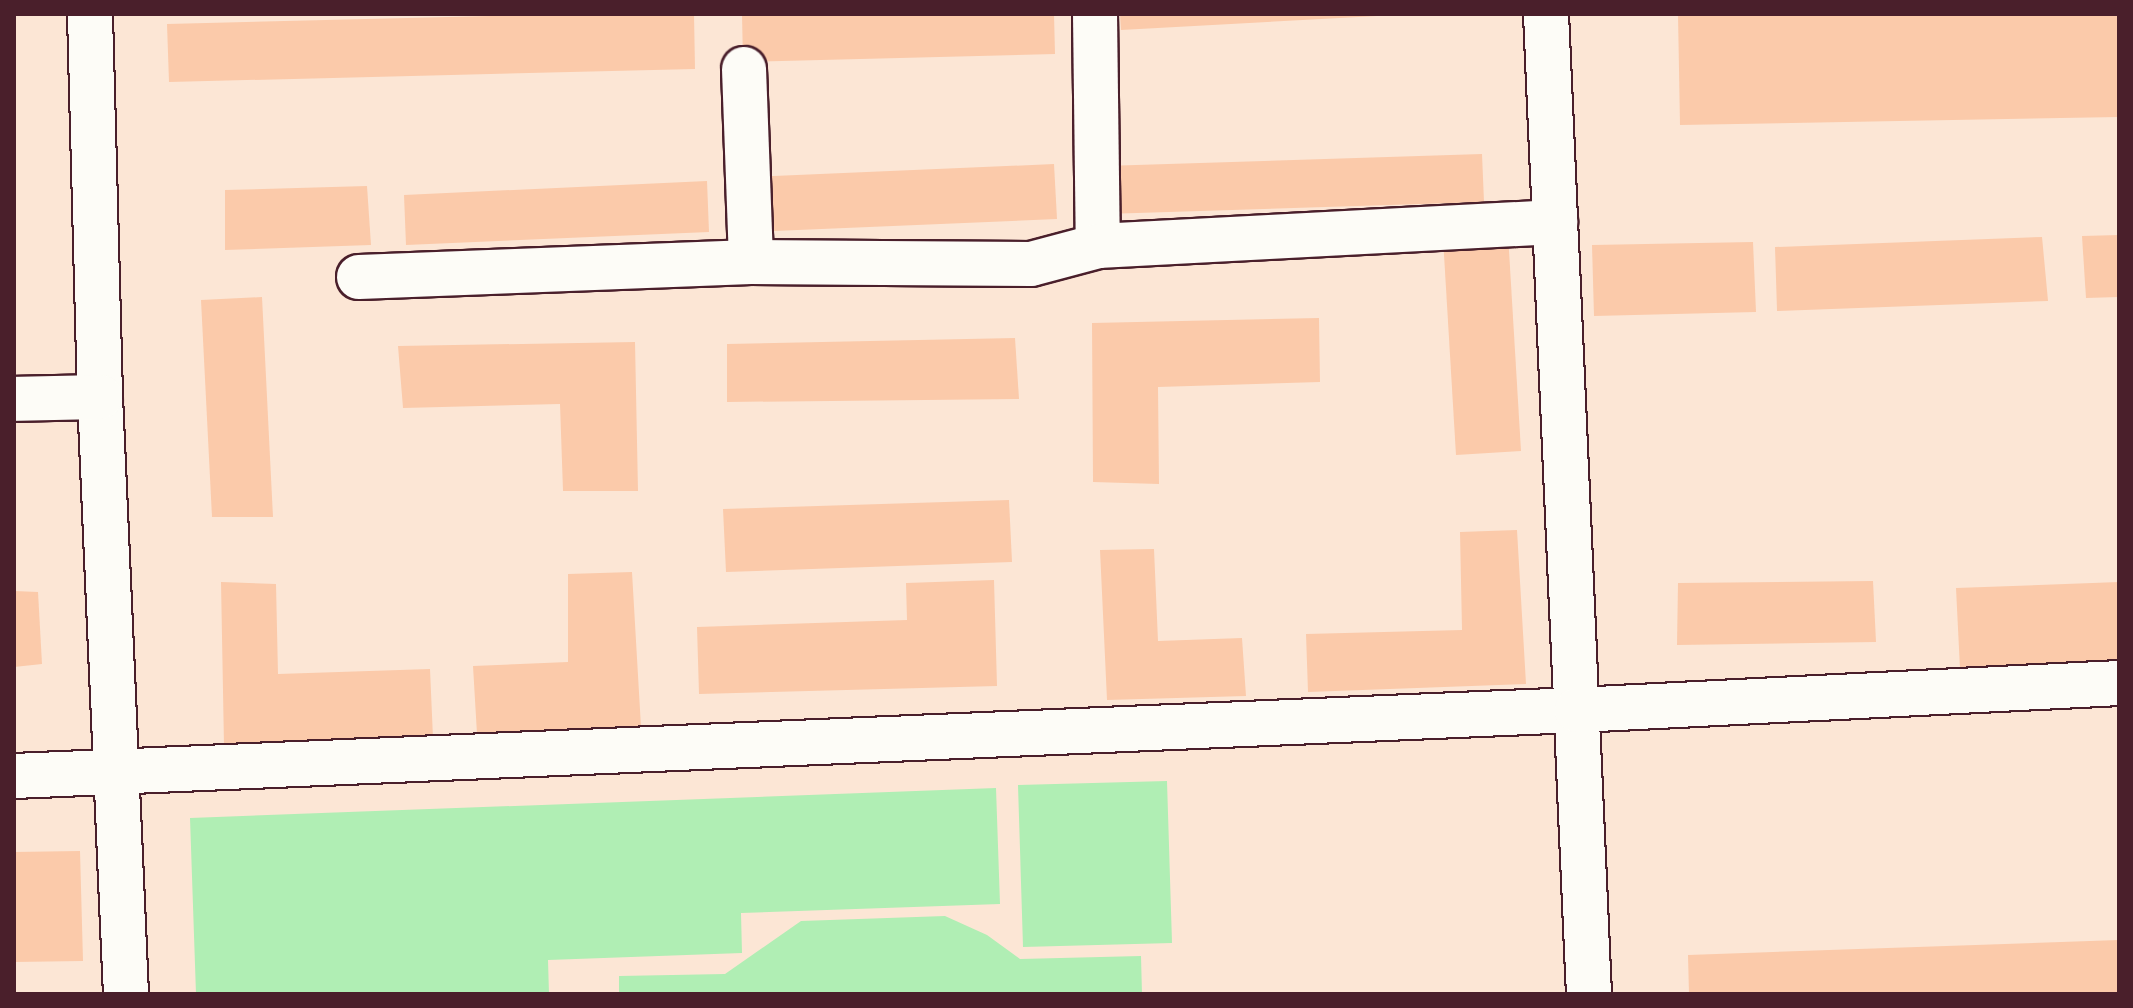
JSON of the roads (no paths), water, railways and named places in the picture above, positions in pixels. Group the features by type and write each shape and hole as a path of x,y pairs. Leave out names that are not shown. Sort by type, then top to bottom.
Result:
{"street":[{"path":"90,14 100,397 126,994"},
{"path":"1095,14 1098,246"},
{"path":"1546,14 1589,994"},
{"path":"744,69 751,262"},
{"path":"359,277 751,262 1031,264 1098,246 1555,222"},
{"path":"14,399 100,397"},
{"path":"14,776 1577,710 2119,683"}]}
